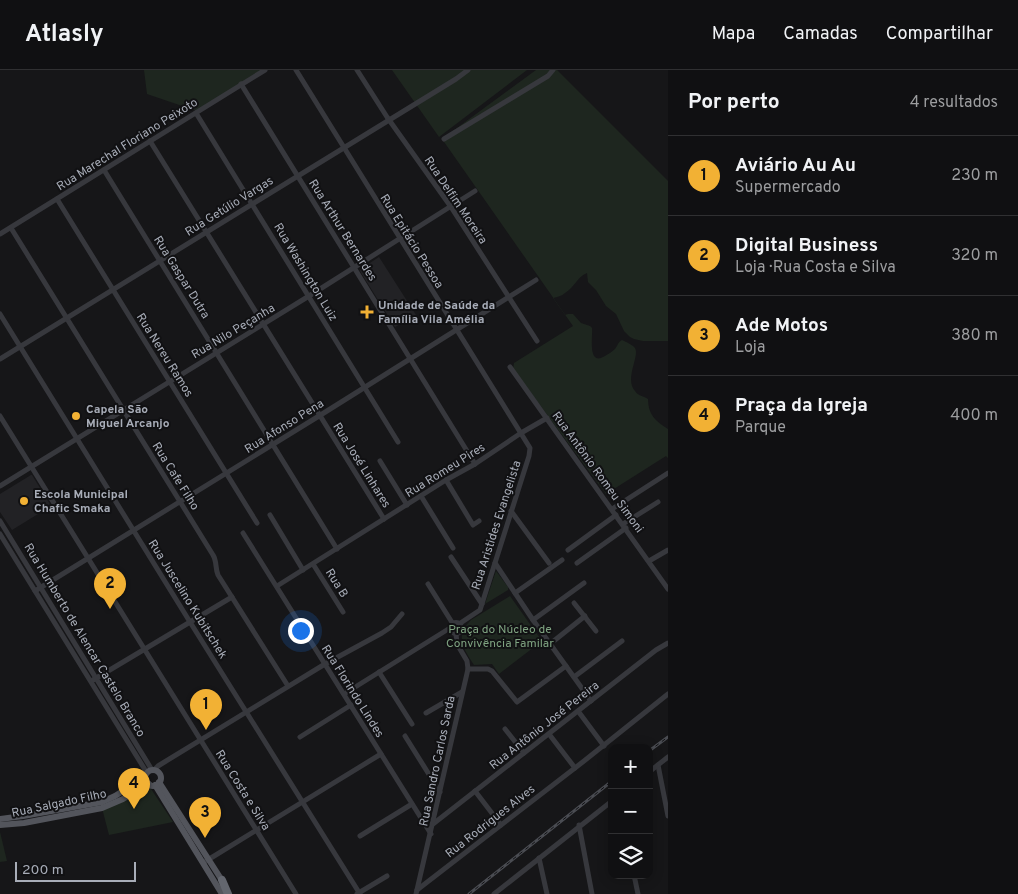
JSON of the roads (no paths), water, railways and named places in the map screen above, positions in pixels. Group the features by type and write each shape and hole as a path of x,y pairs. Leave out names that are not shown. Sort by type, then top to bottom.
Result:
{"highway":[{"path":"222,880 226,893"}],"main road":[{"path":"154,784 160,778 157,772 149,773 146,782 154,784 226,893"},
{"name":"Rua Salgado Filho","path":"109,802 149,773"},
{"name":"Rua Salgado Filho","path":"0,825 24,823 102,802 123,799 154,784"},
{"name":"Rua Salgado Filho","path":"0,819 73,810"},
{"path":"206,861 222,880"}],"street":[{"name":"Rua Marechal Floriano Peixoto","path":"0,234 265,70"},
{"name":"Rua Epitácio Pessoa","path":"296,70 529,446"},
{"name":"Rua Delfim Moreira","path":"358,70 537,341"},
{"name":"Rua Getúlio Vargas","path":"0,360 342,146 456,79 468,70"},
{"path":"444,139 548,76 553,70"},
{"name":"Rua Arthur Bernardes","path":"242,84 475,464"},
{"name":"Rua Washington Luiz","path":"196,113 398,442"},
{"name":"Rua José Linhares","path":"150,141 384,519"},
{"name":"Rua Gaspar Dutra","path":"104,170 337,549"},
{"name":"Rua Nilo Peçanha","path":"0,486 309,296 475,191"},
{"name":"Rua Nereu Ramos","path":"57,199 257,522"},
{"name":"Rua Cafe Filho","path":"11,228 215,558 218,575 288,686"},
{"name":"Rua Afonso Pena","path":"35,591 227,474 536,280"},
{"name":"Rua Juscelino Kubitschek","path":"0,314 359,894"},
{"name":"Rua Antônio Romeu Simoni","path":"510,368 668,588"},
{"name":"Rua Costa e Silva","path":"0,416 296,894"},
{"name":"Rua Romeu Pires","path":"277,586 547,418"},
{"name":"Rua Aristides Evangelista","path":"481,607 529,456 529,446"},
{"path":"380,461 406,505"},
{"path":"612,509 668,473"},
{"path":"446,480 473,525 479,521"},
{"path":"421,496 453,548"},
{"path":"577,563 658,502"},
{"path":"511,511 549,564"},
{"path":"270,515 303,570"},
{"path":"568,550 616,515"},
{"name":"Rua Humberto de Alencar Castelo Branco","path":"0,521 96,679 149,773"},
{"name":"Rua Florindo Lindes","path":"243,533 431,834"},
{"name":"Rua Humberto de Alencar Castelo Branco","path":"0,534 90,682 149,773"},
{"path":"649,562 668,550"},
{"path":"344,694 451,626 456,623 460,624 481,607 451,557"},
{"path":"515,593 562,560"},
{"path":"495,563 591,701"},
{"name":"Rua B","path":"313,564 343,612"},
{"path":"533,620 584,583"},
{"path":"428,584 451,626 451,632 456,634"},
{"path":"90,682 232,596"},
{"path":"574,603 596,631"},
{"path":"149,773 288,686 382,633 391,627 402,614"},
{"path":"550,644 585,616"},
{"path":"456,634 461,630 460,624"},
{"path":"456,634 457,644 468,661 468,669 488,669 492,671 517,702 566,666"},
{"path":"574,677 622,641"},
{"name":"Rua Antônio José Pereira","path":"433,824 656,650 668,643"},
{"name":"Rua Sandro Carlos Sarda","path":"417,892 468,669"},
{"path":"379,672 412,724"},
{"path":"426,713 462,692"},
{"name":"Rua Rodrigues Alves","path":"417,892 668,694"},
{"path":"300,737 351,705"},
{"path":"578,711 604,746"},
{"path":"505,729 524,753"},
{"path":"548,734 575,768"},
{"path":"405,736 440,792"},
{"path":"206,861 381,754"},
{"path":"653,769 668,757"},
{"path":"658,765 668,816"},
{"path":"475,791 501,825"},
{"path":"494,894 501,891 608,803"},
{"path":"360,836 412,804"},
{"path":"579,826 592,894"},
{"path":"539,858 546,894"},
{"path":"359,894 387,876"},
{"path":"635,879 638,894"}],"railway":[{"path":"653,748 668,737"},
{"path":"469,894 608,784"}],"place":[{"name":"Unidade de Saúde da Família Vila Amélia","path":"367,312"},
{"name":"Capela São Miguel Arcanjo","path":"76,416"},
{"name":"Escola Municipal Chafic Smaka","path":"24,501"},
{"name":"Digital Business","path":"110,609"},
{"name":"Aviário Au Au","path":"206,730"},
{"name":"Praça da Igreja","path":"134,809"},
{"name":"Ade Motos","path":"205,838"}],"park label":[{"name":"Praça do Núcleo de Convivência Familar","path":"500,636"}]}
